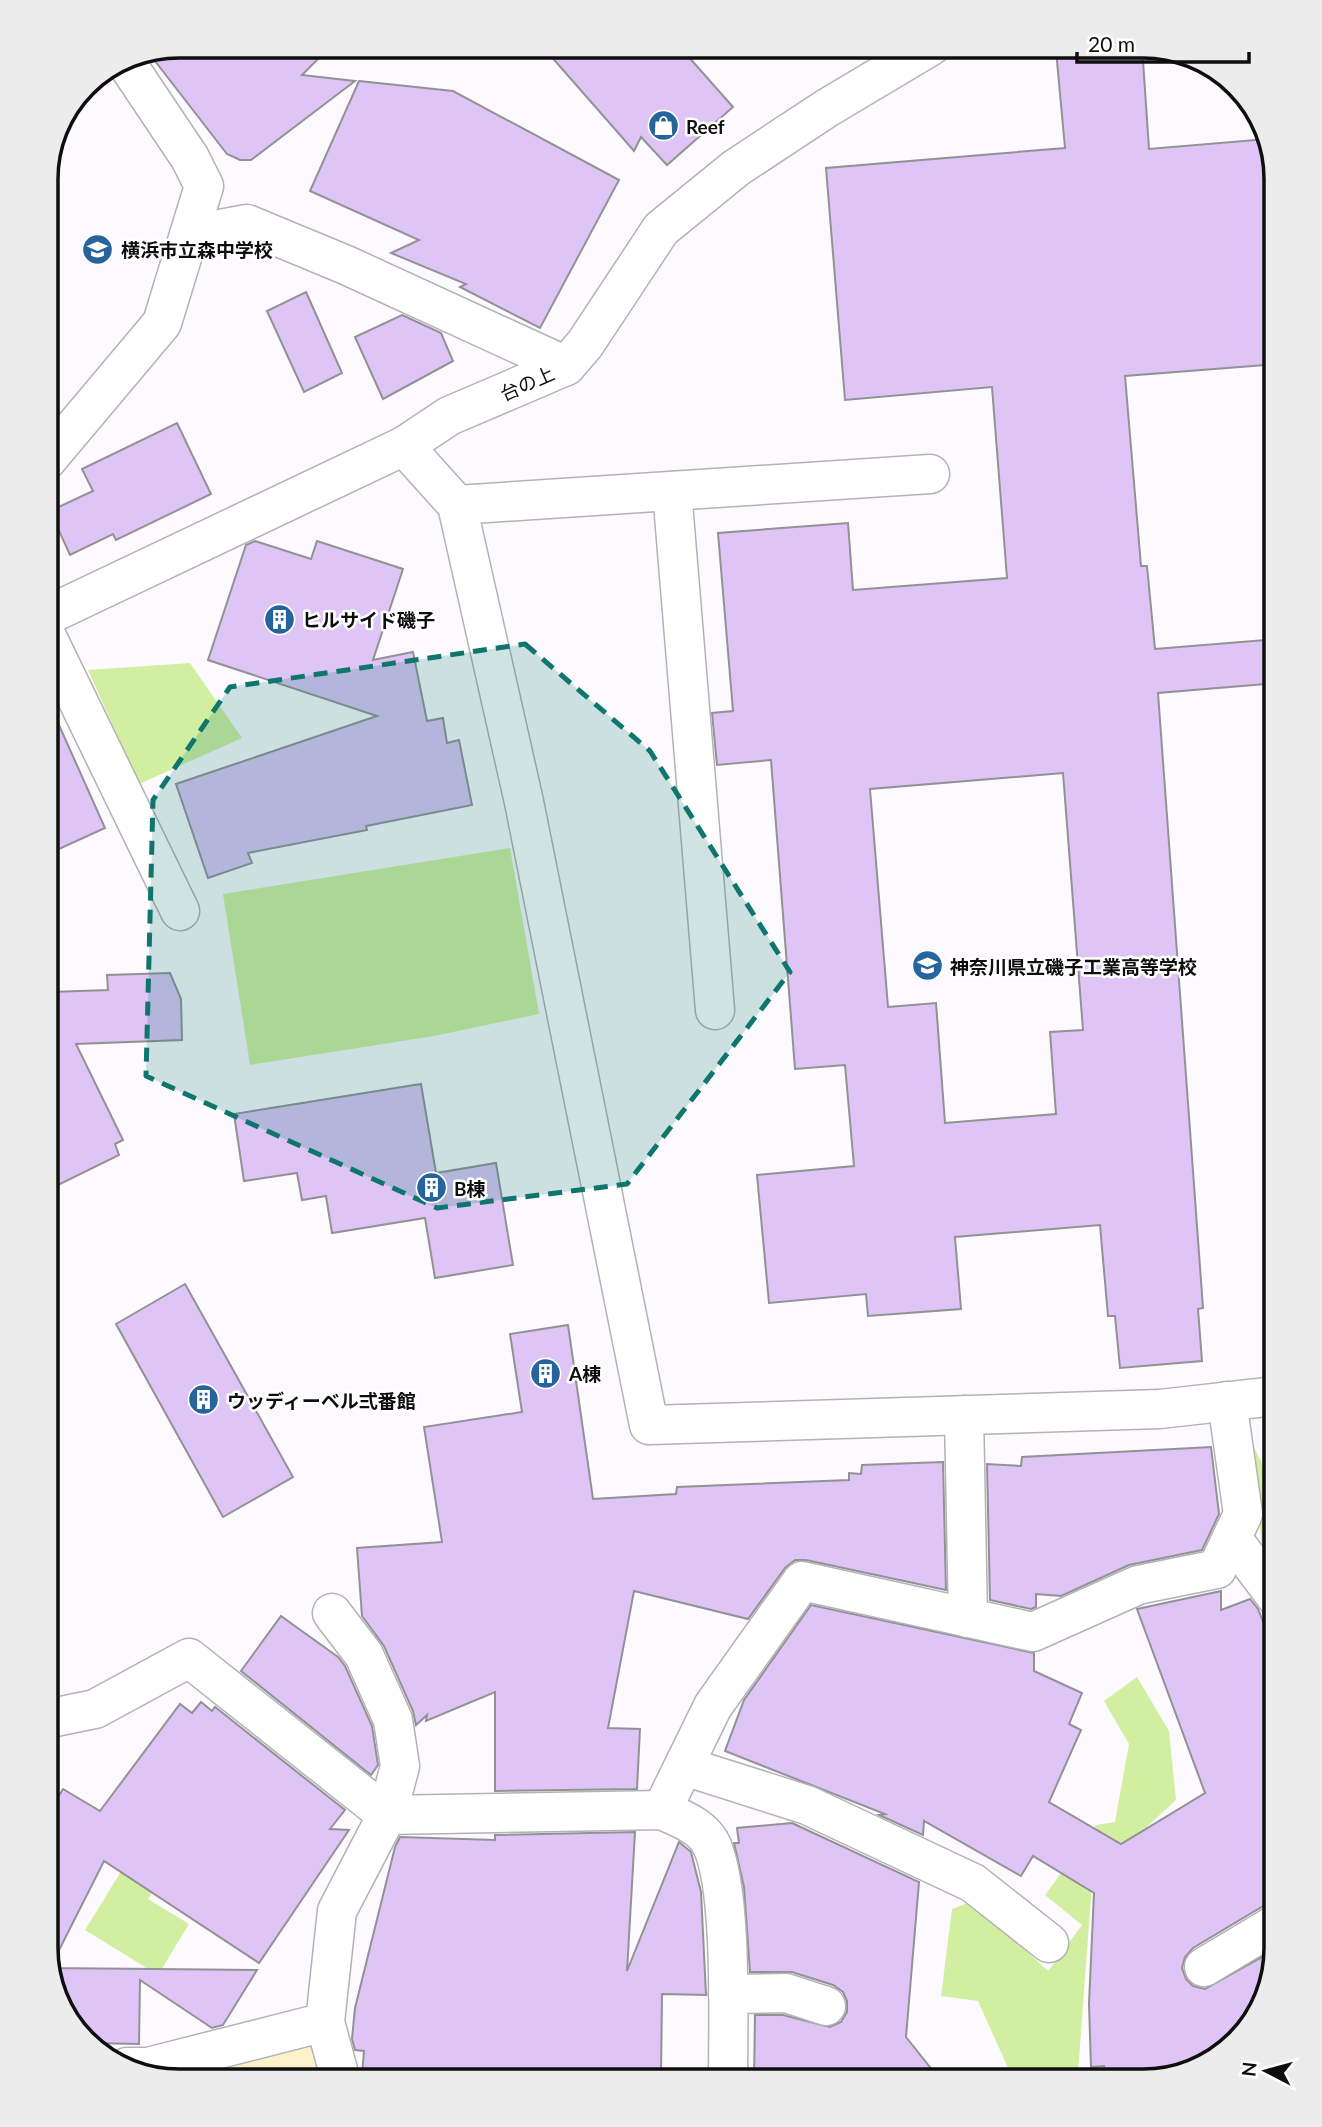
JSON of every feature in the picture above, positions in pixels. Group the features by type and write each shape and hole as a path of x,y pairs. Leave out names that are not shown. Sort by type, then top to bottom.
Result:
{"street":[{"name":"台の上","path":"58,610 404,446 449,416 566,366 586,344 660,229 736,168 827,108 910,58"},
{"path":"58,447 162,323 204,186 190,158 130,68"},
{"path":"189,235 247,224 346,265 566,366"},
{"path":"404,446 457,505 524,802 649,1425 1160,1409 1264,1397"},
{"path":"457,505 930,474"},
{"path":"672,491 715,1010"},
{"path":"58,660 180,911"},
{"path":"662,1810 713,1706 802,1581 1032,1632 1138,1585 1217,1569 1243,1514 1227,1401"},
{"path":"964,1415 968,1619"},
{"path":"1232,1538 1264,1581"},
{"path":"332,1613 364,1655 393,1720 400,1766 387,1815 337,1911 325,2022 338,2069"},
{"path":"58,1717 95,1709 189,1658 387,1815 662,1810 695,1825 710,1842 722,1876 728,1994 728,2069"},
{"path":"684,1766 807,1805 973,1883 1049,1943"},
{"path":"1204,1967 1264,1931"},
{"path":"728,1994 786,1993 827,2006"},
{"path":"152,2066 325,2022"}],"highlighted area":[{"path":"525,644 650,751 790,972 627,1184 437,1208 146,1076 153,800 230,687"}],"green space":[{"path":"190,663 242,738 139,784 88,670"},
{"path":"510,848 539,1014 434,1036 250,1065 223,894"},
{"path":"1252,1443 1264,1468 1264,1551"},
{"path":"1137,1677 1169,1731 1176,1800 1113,1858 1092,1884 1078,2069 1009,2069 978,2001 941,1996 952,1909 973,1901 1048,1971 1082,1925 1045,1895 1096,1825 1115,1822 1129,1744 1104,1701"},
{"path":"160,1808 164,1873 148,1899 189,1924 158,1975 85,1930"}],"sand":[{"path":"311,2038 320,2069 209,2069"}],"building":[{"path":"319,58 302,75 355,81 251,160 240,160 227,154 154,60"},
{"path":"553,58 690,58 733,107 667,165 641,137 634,151"},
{"path":"1057,58 1143,58 1149,149 1258,140 1264,178 1264,365 1125,376 1141,566 1147,566 1155,649 1264,640 1264,684 1158,693 1203,1308 1198,1309 1202,1361 1120,1368 1115,1316 1108,1316 1100,1225 955,1237 961,1309 868,1316 866,1294 769,1303 757,1175 854,1166 845,1065 795,1069 771,760 717,765 712,713 733,711 718,533 848,523 853,590 1007,578 992,387 845,400 826,168 1065,148","holes":["1063,773 1083,1030 1050,1032 1056,1114 945,1123 936,1003 888,1007 870,789"]},
{"path":"359,81 453,91 619,180 540,328 460,287 466,284 391,253 419,240 310,191"},
{"path":"306,292 342,373 304,392 267,311"},
{"path":"402,315 441,333 453,361 383,399 355,337"},
{"path":"177,423 211,494 116,540 113,534 70,555 58,529 58,507 93,491 82,469"},
{"path":"255,541 311,559 317,541 403,569 373,660 413,652 427,721 443,718 447,743 459,740 472,805 366,826 367,830 248,853 252,863 208,878 176,784 377,716 208,660 246,545"},
{"path":"58,723 105,828 58,850"},
{"path":"170,973 181,999 182,1040 76,1044 123,1140 115,1144 119,1155 58,1185 58,992 108,990 107,975"},
{"name":"B棟","path":"421,1084 436,1173 496,1163 513,1265 435,1278 425,1218 332,1233 326,1196 302,1200 297,1173 244,1181 234,1114"},
{"name":"ウッディーベル弍番館","path":"185,1284 293,1477 223,1517 116,1324"},
{"path":"568,1325 593,1499 676,1494 677,1487 849,1480 849,1473 861,1474 862,1465 943,1462 946,1590 806,1560 795,1560 785,1568 748,1619 634,1591 608,1728 640,1729 637,1789 495,1791 495,1692 426,1721 427,1715 416,1725 413,1711 384,1646 362,1616 357,1548 442,1542 424,1427 522,1412 510,1334"},
{"path":"1211,1447 1219,1514 1202,1550 1129,1565 1061,1596 1036,1594 1036,1607 1031,1609 990,1600 987,1464 1021,1466 1022,1457"},
{"path":"1221,1591 1221,1610 1250,1599 1258,1609 1264,1624 1264,1906 1193,1948 1185,1957 1182,1968 1186,1979 1193,1986 1205,1989 1264,1956 1260,1980 1248,2009 1239,2022 1217,2044 1197,2057 1167,2067 1104,2069 1104,2066 1091,2067 1089,2004 1094,1893 1033,1856 1021,1876 924,1821 923,1835 879,1815 885,1814 725,1751 744,1700 811,1605 1034,1653 1034,1671 1082,1693 1069,1724 1081,1730 1049,1802 1121,1844 1205,1793 1137,1609"},
{"path":"281,1616 338,1657 345,1666 372,1726 378,1765 371,1775 241,1671"},
{"path":"201,1702 212,1711 215,1707 345,1810 330,1829 349,1830 259,1963 104,1861 58,1952 58,1797 63,1789 100,1811 180,1704 192,1713"},
{"path":"792,1823 919,1882 906,2037 931,2069 754,2069 755,2015 783,2015 830,2027 841,2022 847,2012 847,2001 843,1992 833,1985 792,1972 750,1972 744,1887 734,1843 739,1843 737,1828"},
{"path":"635,1832 627,1971 679,1842 691,1852 701,1892 706,1995 662,1994 661,2069 362,2069 364,2051 355,2050 352,2039 355,2008 395,1847 400,1837 495,1840 495,1835"},
{"path":"60,1968 257,1970 223,2025 212,2028 140,1980 139,2044 104,2043 99,2039 78,2016 70,2002"}],"place":[{"name":"Reef","path":"663,126"},
{"name":"横浜市立森中学校","path":"98,249"},
{"name":"ヒルサイド磯子","path":"279,619"},
{"name":"神奈川県立磯子工業高等学校","path":"927,966"},
{"name":"B棟","path":"431,1188"},
{"name":"A棟","path":"546,1373"},
{"name":"ウッディーベル弍番館","path":"204,1400"}]}
